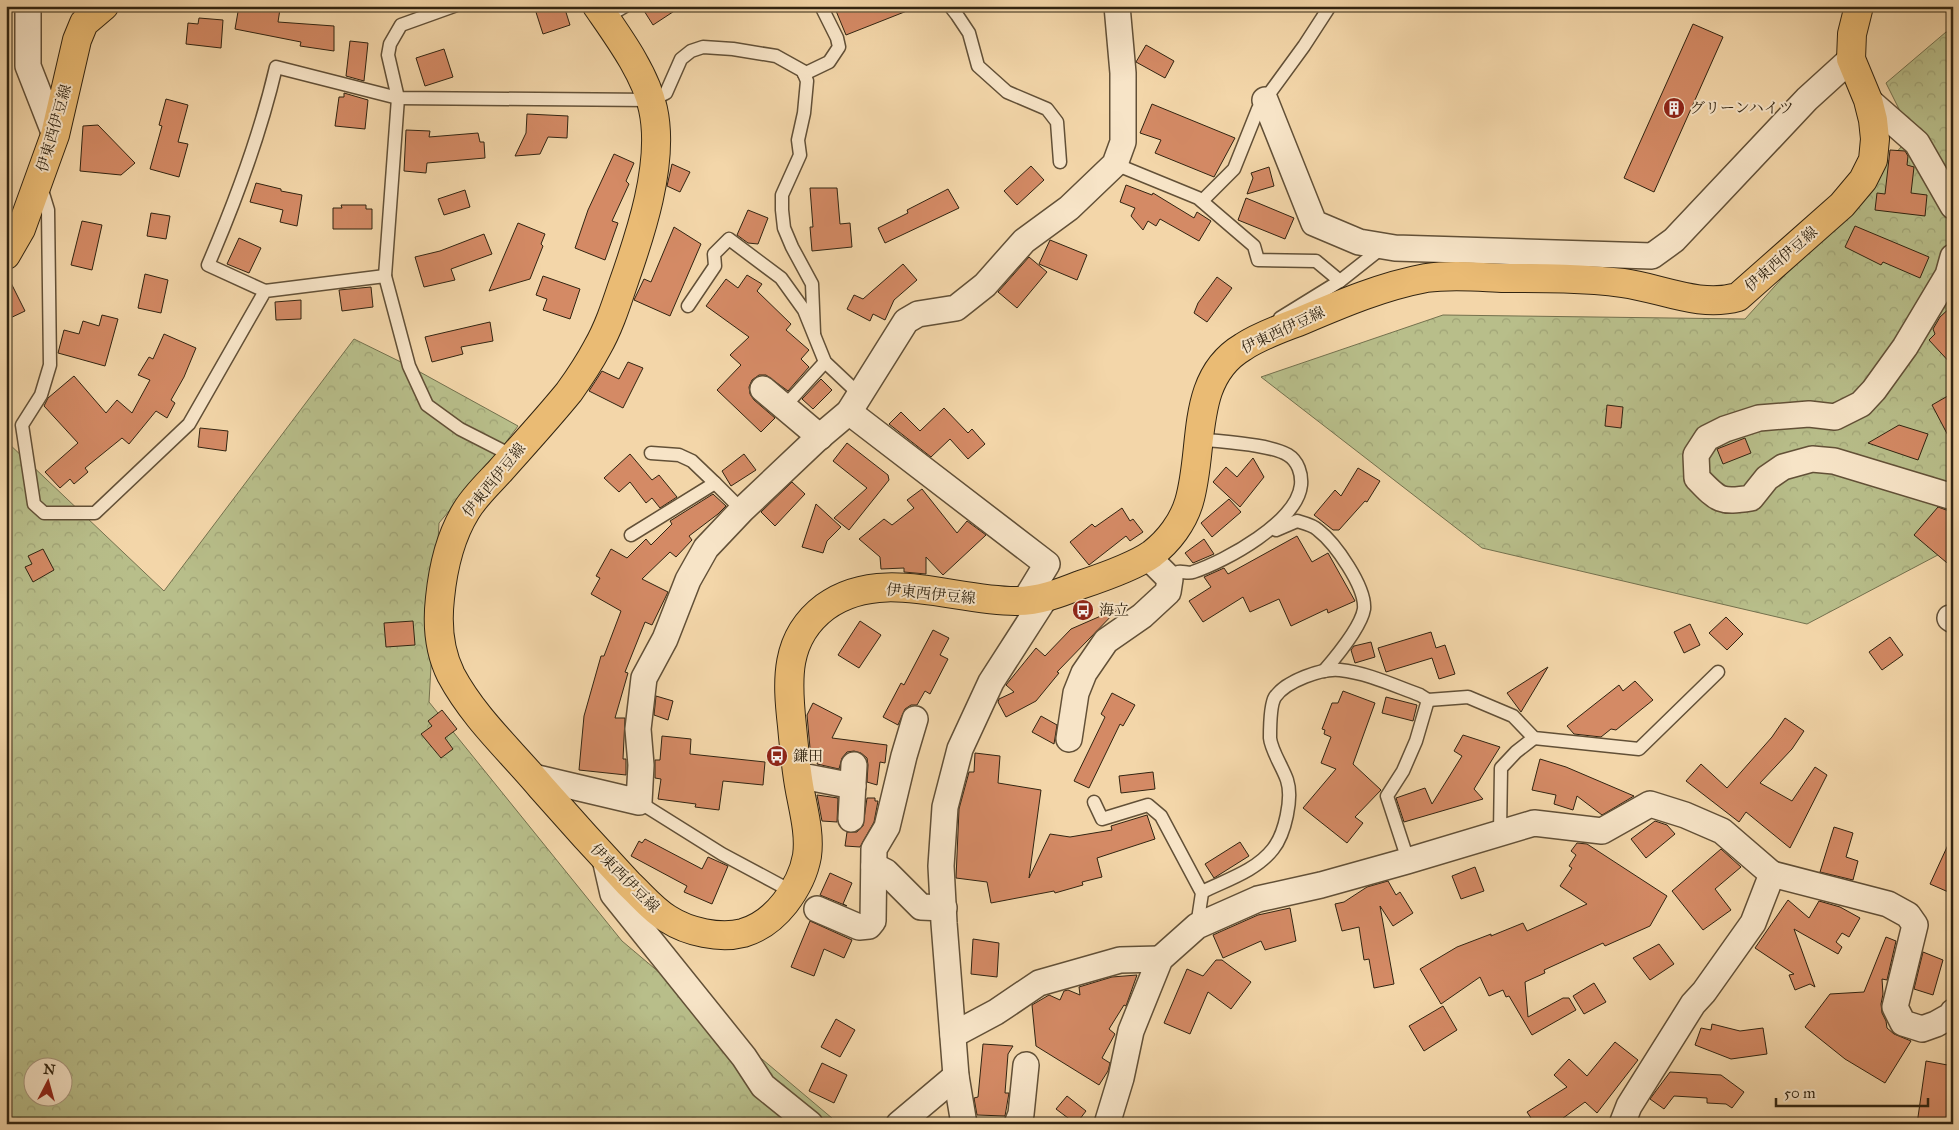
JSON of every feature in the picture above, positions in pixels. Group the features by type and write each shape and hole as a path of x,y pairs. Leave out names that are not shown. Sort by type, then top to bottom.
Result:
{"main road":[{"name":"伊東西伊豆線","path":"6,255 21,229 55,135 76,40 84,23 104,6"},
{"name":"伊東西伊豆線","path":"609,10 652,100 657,138 655,169 633,254 611,317 597,348 571,389 467,510 454,535 444,566 438,618 444,658 452,676 483,723 605,859 650,905 667,919 685,928 714,935 738,935 770,919 780,910 793,892 801,875 806,856 808,838 797,775 788,681 792,659 799,639 817,614 833,601 850,594 871,589 890,588 1000,601 1034,600 1158,566 1188,508 1208,392 1219,368 1227,357 1253,341 1383,288 1434,277 1585,279 1630,284 1704,301 1724,301 1738,297 1842,205 1863,180 1873,160 1875,139 1873,120 1868,100 1852,59 1852,34 1859,6"}],"street":[{"path":"28,6 28,66 55,135"},
{"path":"533,777 639,802 641,764 638,729 644,678 665,639 688,580 706,548 742,510 854,403 906,321 918,314 956,308 985,285 1024,241 1069,208 1116,164 1123,142 1123,73 1117,6"},
{"path":"1265,100 1314,223 1359,242 1385,246 1652,256 1674,240 1807,99 1852,59"},
{"path":"1868,100 1917,143 1953,206"},
{"path":"1953,257 1948,276 1905,348 1874,390 1861,404 1835,417 1809,414 1758,418 1707,438 1696,456 1697,478 1716,498 1730,501 1751,498 1766,478 1783,467 1812,459 1834,461 1953,497"},
{"path":"763,389 820,437"},
{"path":"854,403 1047,564 1034,600 991,682 960,749 945,807 941,866 956,1076 964,1124"},
{"path":"1069,739 1076,693 1084,673 1106,640 1142,616 1168,592 1170,579 1158,566"},
{"path":"817,909 859,927 869,926 873,920 874,849 887,827 915,719"},
{"path":"797,775 854,775 851,819"},
{"path":"1107,1124 1121,1078 1131,1031 1160,959 1197,926 1258,899 1321,885 1534,823 1602,831 1650,804 1685,815 1722,831 1772,874 1888,904 1908,915 1915,925 1895,1007 1903,1023 1922,1029 1936,1024 1953,1012"},
{"path":"605,859 613,894 744,1057 762,1086 810,1124"},
{"path":"874,866 886,872 921,907 944,908"},
{"path":"1622,1124 1629,1106 1693,1004 1753,922 1772,874"},
{"path":"953,1035 996,1012 1040,983 1120,960 1160,959"},
{"path":"1017,1124 1021,1114 1026,1065"},
{"path":"899,1124 956,1076"}],"lane":[{"path":"454,6 401,25 390,44 388,55 398,98 385,276 409,366 427,406 460,429 513,456"},
{"path":"804,74 829,62 839,47 837,38 821,6"},
{"path":"950,6 958,14 969,33 978,66 1007,92 1047,109 1057,122 1060,162"},
{"path":"1202,201 1234,169 1258,109 1304,46 1330,6"},
{"path":"385,276 265,291 208,266 235,201 262,124 276,67 398,98 652,100 666,93 681,59 692,50 703,47 733,49 776,56 803,71 806,81 804,113 798,140 800,155 782,195 782,210 784,228 812,284 814,333"},
{"path":"1116,164 1202,201 1254,246 1258,260 1316,261 1340,281"},
{"path":"39,180 48,210 50,365 41,395 22,425 34,504 44,513 95,513 190,424 265,291"},
{"path":"688,306 715,266 714,254 729,239 781,278 804,310 825,362 854,403"},
{"path":"1267,335 1268,325 1340,281 1385,246"},
{"path":"784,407 825,362"},
{"path":"1158,566 1179,572 1191,573 1245,548 1285,516 1300,493 1302,478 1298,466 1289,455 1273,449 1199,439"},
{"path":"651,452 679,455 692,461 742,510"},
{"path":"631,535 715,483"},
{"path":"1260,536 1297,521 1318,529 1346,562 1363,596 1362,616 1339,654 1324,671"},
{"path":"1202,892 1255,866 1274,849 1284,827 1290,797 1288,782 1270,740 1271,709 1275,697 1296,680 1324,671 1339,670 1357,673 1420,695 1428,700 1468,697 1513,716 1534,738 1640,749 1718,672"},
{"path":"1408,860 1387,796 1403,771 1416,742 1428,700"},
{"path":"1500,833 1501,768 1516,752 1534,738"},
{"path":"639,802 722,854 793,892"},
{"path":"1094,802 1102,819 1148,805 1162,816 1202,892 1197,926"}],"green space":[{"path":"1946,32 1953,32 1953,547 1807,624 1482,548 1261,377 1443,315 1745,319 1912,135 1886,83"},
{"path":"354,339 409,366 518,426 439,523 429,702 622,941 839,1124 6,1124 6,441 164,591"}],"building":[{"path":"239,6 268,6 280,9 278,22 334,26 334,51 300,46 301,42 235,29"},
{"path":"534,6 564,6 570,25 543,34"},
{"path":"641,6 682,6 653,25"},
{"path":"834,6 917,6 917,7 846,35"},
{"path":"199,18 223,20 221,48 186,44 188,23 198,24"},
{"name":"グリーンハイツ","path":"1693,24 1723,37 1654,192 1624,178"},
{"path":"350,41 368,43 364,81 346,76"},
{"path":"1146,45 1174,61 1165,78 1136,62"},
{"path":"444,49 453,77 425,86 416,58"},
{"path":"344,93 368,100 365,129 335,126 339,97 344,97"},
{"path":"166,99 188,105 178,142 188,144 179,177 150,169 162,126 159,125"},
{"path":"1152,104 1235,138 1214,177 1155,153 1161,140 1140,133"},
{"path":"527,114 568,116 567,138 548,137 540,154 515,156 526,133"},
{"path":"98,125 135,163 121,175 80,171 83,126"},
{"path":"406,130 430,131 429,137 478,133 480,142 484,142 485,158 427,163 426,173 404,171"},
{"path":"1890,150 1905,151 1908,156 1907,165 1914,167 1911,193 1927,195 1925,216 1875,210 1877,193 1885,194"},
{"path":"614,154 634,163 626,181 629,184 612,221 618,223 605,260 575,248 588,210"},
{"path":"672,164 690,172 680,192 667,186"},
{"path":"1031,166 1044,180 1017,205 1004,191"},
{"path":"1269,167 1274,186 1247,194 1253,178 1251,173"},
{"path":"256,183 302,195 297,226 280,222 283,210 250,202"},
{"path":"1126,185 1152,195 1153,193 1194,218 1197,212 1211,221 1199,241 1160,219 1156,226 1148,221 1143,230 1131,216 1135,208 1120,202"},
{"path":"810,188 837,188 840,224 850,223 852,247 812,251 810,227 813,227"},
{"path":"948,189 959,208 885,243 878,228 908,213 907,210"},
{"path":"465,190 470,207 444,215 438,199"},
{"path":"1246,198 1294,218 1285,239 1238,220"},
{"path":"341,205 366,205 366,209 372,209 372,229 333,229 333,208 342,208"},
{"path":"748,210 768,218 758,244 748,243 737,235"},
{"path":"151,213 170,216 166,239 147,236"},
{"path":"82,221 102,225 92,270 71,265"},
{"path":"518,223 545,234 541,244 543,246 530,279 489,291"},
{"path":"1855,226 1929,257 1920,278 1883,262 1881,265 1845,247"},
{"path":"674,227 701,244 670,316 634,300 644,279 651,282"},
{"path":"484,234 492,254 451,269 455,280 424,287 415,257 440,251"},
{"path":"239,238 261,248 249,273 227,264"},
{"path":"1050,240 1087,255 1077,280 1039,264"},
{"path":"1029,257 1047,272 1017,308 998,292"},
{"path":"903,264 917,280 894,300 885,320 873,314 870,321 847,309 854,295 863,299"},
{"path":"6,273 25,311 6,320"},
{"path":"145,274 168,280 161,313 138,308"},
{"path":"747,275 762,284 757,291 791,324 786,330 809,350 801,359 809,367 788,391 766,375 759,375 752,380 749,387 750,394 754,400 775,418 761,432 717,390 741,365 730,355 749,337 706,306 726,279 738,288"},
{"path":"543,276 580,289 570,319 543,310 547,299 536,295"},
{"path":"1217,277 1232,288 1207,322 1194,313 1198,303"},
{"path":"371,287 373,307 342,311 339,290"},
{"path":"301,300 301,319 276,320 275,302"},
{"path":"1953,305 1953,366 1929,340 1935,334 1933,329 1940,317"},
{"path":"102,315 118,319 105,366 58,353 64,330 79,334 83,321 99,326"},
{"path":"490,322 493,341 461,347 463,354 432,362 425,337"},
{"path":"164,334 196,348 184,377 171,400 175,403 167,418 156,411 129,444 122,438 85,468 88,472 74,484 70,479 60,488 45,472 78,443 44,406 48,398 74,376 106,413 117,400 132,413 150,380 138,375 149,357 153,359"},
{"path":"628,362 643,368 623,408 589,391 602,371 619,379"},
{"path":"821,379 832,390 813,409 802,399"},
{"path":"1953,393 1953,445 1932,405"},
{"path":"1607,405 1623,407 1621,428 1605,426"},
{"path":"944,408 968,433 972,429 985,444 968,459 950,439 931,457 889,424 901,412 920,431"},
{"path":"1899,425 1928,434 1918,460 1868,443"},
{"path":"200,428 228,431 226,451 198,447"},
{"path":"1745,438 1751,453 1723,464 1717,449"},
{"path":"847,443 888,475 889,480 849,530 834,518 867,488 833,461"},
{"path":"630,454 652,480 659,475 677,497 660,508 652,498 646,503 630,482 619,492 604,478"},
{"path":"744,454 756,470 731,486 722,471"},
{"path":"1253,458 1264,477 1240,507 1213,482 1226,467 1237,477"},
{"path":"1358,468 1380,481 1367,502 1365,501 1339,530 1333,530 1314,515 1335,490 1341,496"},
{"path":"792,482 805,494 775,526 761,512"},
{"path":"922,489 957,533 967,521 986,535 943,575 926,557 926,574 904,572 904,568 881,569 880,557 859,539 884,519 892,525 914,508 907,500"},
{"path":"713,494 726,506 689,536 692,540 676,557 670,552 642,579 668,592 652,625 645,622 625,672 628,673 615,718 625,718 623,759 626,759 626,775 579,770 584,716 601,656 604,656 621,611 591,594 600,578 596,576 611,549 627,558 646,539 651,545 672,524 670,521"},
{"path":"1229,499 1241,512 1212,537 1201,523"},
{"path":"816,504 841,527 827,541 823,553 802,547"},
{"path":"1938,507 1953,514 1953,568 1914,535"},
{"path":"1122,508 1130,521 1133,519 1143,532 1130,541 1126,536 1089,565 1070,542 1092,524 1095,527"},
{"path":"1297,536 1312,562 1328,553 1355,601 1328,613 1327,609 1291,626 1279,599 1250,612 1243,597 1203,622 1189,601 1211,587 1204,577 1224,568 1228,574"},
{"path":"1204,539 1214,554 1193,563 1185,553"},
{"path":"43,549 54,570 33,582 25,567 32,564 28,556"},
{"path":"1119,608 1057,672 1059,673 1036,701 1006,717 998,702 999,699 1014,692 1006,685 1036,648 1045,656 1071,629"},
{"path":"1726,617 1743,634 1727,650 1709,633"},
{"path":"413,621 415,645 386,647 384,623"},
{"path":"860,621 881,635 859,668 838,655"},
{"path":"1690,624 1700,645 1684,653 1674,632"},
{"path":"933,630 949,638 940,655 948,659 930,694 925,691 917,705 911,705 905,709 898,725 883,717 901,683 904,685"},
{"path":"1431,632 1436,648 1445,645 1455,674 1439,679 1432,658 1386,672 1378,648"},
{"path":"1890,637 1903,655 1882,670 1869,652"},
{"path":"1371,642 1375,657 1355,663 1351,650 1354,646"},
{"path":"1548,667 1521,712 1507,693"},
{"path":"1635,681 1653,700 1616,730 1611,729 1601,737 1574,734 1567,726 1619,685 1623,691"},
{"path":"1343,691 1375,703 1353,764 1381,790 1355,817 1363,823 1347,843 1303,808 1336,769 1321,763 1331,737 1324,734 1325,730 1322,729 1332,703 1338,703"},
{"path":"1112,693 1135,705 1123,726 1120,724 1089,788 1074,781 1105,717 1101,714"},
{"path":"656,696 673,701 668,720 654,715"},
{"path":"1386,697 1417,705 1413,721 1382,713"},
{"path":"813,703 842,718 832,738 887,745 885,763 880,762 877,785 867,782 867,758 861,753 847,752 842,758 839,769 817,764 821,752 810,748 807,715"},
{"path":"442,710 457,729 445,738 453,749 441,758 421,734 432,726 428,721"},
{"path":"1041,716 1057,725 1054,744 1032,732"},
{"path":"1785,718 1804,731 1792,749 1760,783 1792,801 1815,767 1827,775 1790,848 1746,812 1739,822 1686,781 1701,764 1727,788 1772,737"},
{"path":"1463,735 1500,747 1474,789 1483,799 1404,822 1396,798 1425,788 1432,804 1462,756 1454,751"},
{"path":"662,736 691,739 690,754 765,762 763,785 723,781 719,810 695,807 696,804 658,799 661,779 655,778 655,760 660,760"},
{"path":"975,753 1000,756 998,783 1041,790 1029,878 1050,834 1070,837 1112,830 1111,826 1147,815 1155,839 1097,858 1102,877 1082,882 1083,885 1055,893 1054,891 991,903 987,882 956,878 959,809 969,772 974,772"},
{"path":"1540,759 1566,767 1634,796 1602,815 1577,796 1573,810 1554,804 1556,795 1532,790"},
{"path":"1153,772 1155,789 1121,793 1119,776"},
{"path":"817,795 838,798 837,822 822,821"},
{"path":"867,798 875,798 875,801 878,801 874,822 860,847 845,846 847,832 857,832 863,826"},
{"path":"1655,821 1667,825 1675,834 1646,858 1631,839"},
{"path":"1834,827 1853,833 1846,857 1858,861 1853,880 1820,872"},
{"path":"1953,834 1953,894 1930,884"},
{"path":"645,839 702,869 708,857 728,866 712,904 684,892 687,886 631,856 639,841 642,843"},
{"path":"1240,842 1249,856 1214,878 1205,864"},
{"path":"1577,843 1587,844 1667,896 1650,926 1605,946 1603,943 1544,970 1545,973 1525,982 1528,1017 1563,998 1569,998 1576,1010 1532,1035 1509,996 1506,997 1503,990 1489,996 1480,977 1441,1004 1420,969 1457,947 1523,923 1527,931 1587,904 1560,886 1572,868 1569,866 1576,855 1571,851"},
{"path":"1721,849 1741,867 1715,889 1731,910 1703,930 1672,891"},
{"path":"1475,867 1484,891 1461,899 1452,876"},
{"path":"830,873 852,883 843,904 847,906 820,895"},
{"path":"1388,881 1396,895 1400,892 1413,913 1393,926 1380,906 1394,984 1374,988 1369,959 1364,960 1359,927 1342,931 1335,904 1344,902 1367,887"},
{"path":"1788,900 1809,918 1819,901 1840,907 1860,918 1849,937 1842,933 1836,942 1842,947 1838,954 1794,929 1815,987 1810,984 1795,990 1789,975 1794,974 1755,948"},
{"path":"1290,908 1296,941 1265,950 1261,941 1223,958 1213,935 1258,915"},
{"path":"810,921 852,940 844,958 824,949 814,976 791,967"},
{"path":"1886,937 1896,941 1887,980 1882,979 1882,1013 1887,1028 1894,1034 1911,1041 1885,1083 1845,1059 1805,1027 1830,994 1864,992"},
{"path":"973,939 999,943 997,977 971,974"},
{"path":"1659,944 1674,964 1650,980 1633,958"},
{"path":"1923,952 1943,960 1933,995 1914,989"},
{"path":"1216,960 1222,960 1251,982 1231,1009 1208,992 1190,1034 1164,1023 1187,969 1203,976"},
{"path":"1137,975 1126,1006 1124,1005 1109,1029 1115,1034 1102,1058 1110,1063 1108,1071 1099,1085 1036,1046 1032,1005 1049,995 1060,1000 1064,991 1068,990 1080,995 1079,987 1112,977"},
{"path":"1594,983 1606,1002 1584,1014 1573,996"},
{"path":"1443,1006 1457,1030 1424,1051 1409,1026"},
{"path":"836,1019 855,1030 840,1057 821,1047"},
{"path":"1712,1024 1740,1031 1763,1028 1767,1054 1731,1059 1695,1045 1701,1028 1711,1030"},
{"path":"1615,1042 1638,1060 1597,1113 1585,1102 1555,1124 1535,1124 1527,1112 1567,1087 1554,1075 1569,1059 1587,1076"},
{"path":"983,1044 1013,1046 1008,1054 1005,1093 1009,1093 1005,1116 977,1115 974,1098 978,1097"},
{"path":"1926,1061 1953,1066 1947,1124 1917,1124"},
{"path":"822,1063 847,1075 834,1103 809,1091"},
{"path":"1670,1072 1721,1075 1744,1092 1732,1108 1726,1104 1707,1103 1707,1098 1674,1096 1664,1109 1650,1099"},
{"path":"1067,1096 1086,1111 1076,1124 1056,1109"}],"place":[{"name":"グリーンハイツ","path":"1674,108"},
{"name":"海立","path":"1083,610"},
{"name":"鎌田","path":"777,756"}]}
